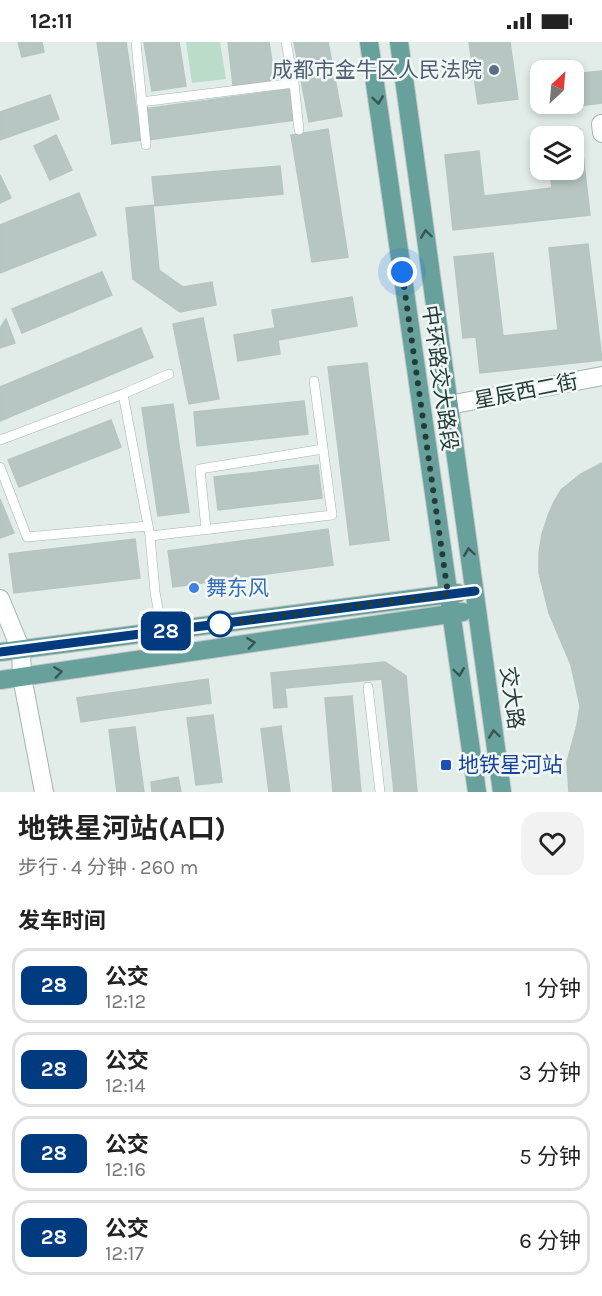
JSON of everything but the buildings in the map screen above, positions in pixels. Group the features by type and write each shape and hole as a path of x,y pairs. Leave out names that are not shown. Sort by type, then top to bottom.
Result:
{"main road":[{"name":"中环路交大路段","path":"369,42 451,614"},
{"name":"中环路交大路段","path":"399,42 477,610"},
{"path":"0,652 475,591"},
{"path":"0,680 477,610"},
{"name":"交大路","path":"477,610 502,792"},
{"path":"451,614 477,792"}],"street":[{"name":"星辰西二街","path":"449,405 602,376"},
{"path":"0,599 21,650 22,677 44,792"}],"lane":[{"path":"136,42 146,145"},
{"path":"286,42 294,83 299,130"},
{"path":"141,102 294,83"},
{"path":"0,440 123,394 169,374"},
{"path":"0,467 27,537 206,529 332,515 314,381"},
{"path":"123,394 149,531 155,592 162,631"},
{"path":"206,529 200,469 323,449"},
{"path":"368,687 380,792"}],"green space":[{"path":"186,42 220,42 226,79 192,83"}],"bus line":[{"name":"28","path":"0,652 475,591"}],"place":[{"name":"成都市金牛区人民法院","path":"494,70"},
{"name":"舞东风","path":"194,588"},
{"name":"地铁星河站","path":"446,765"}],"route":[{"path":"220,624 448,594 402,272"}]}
